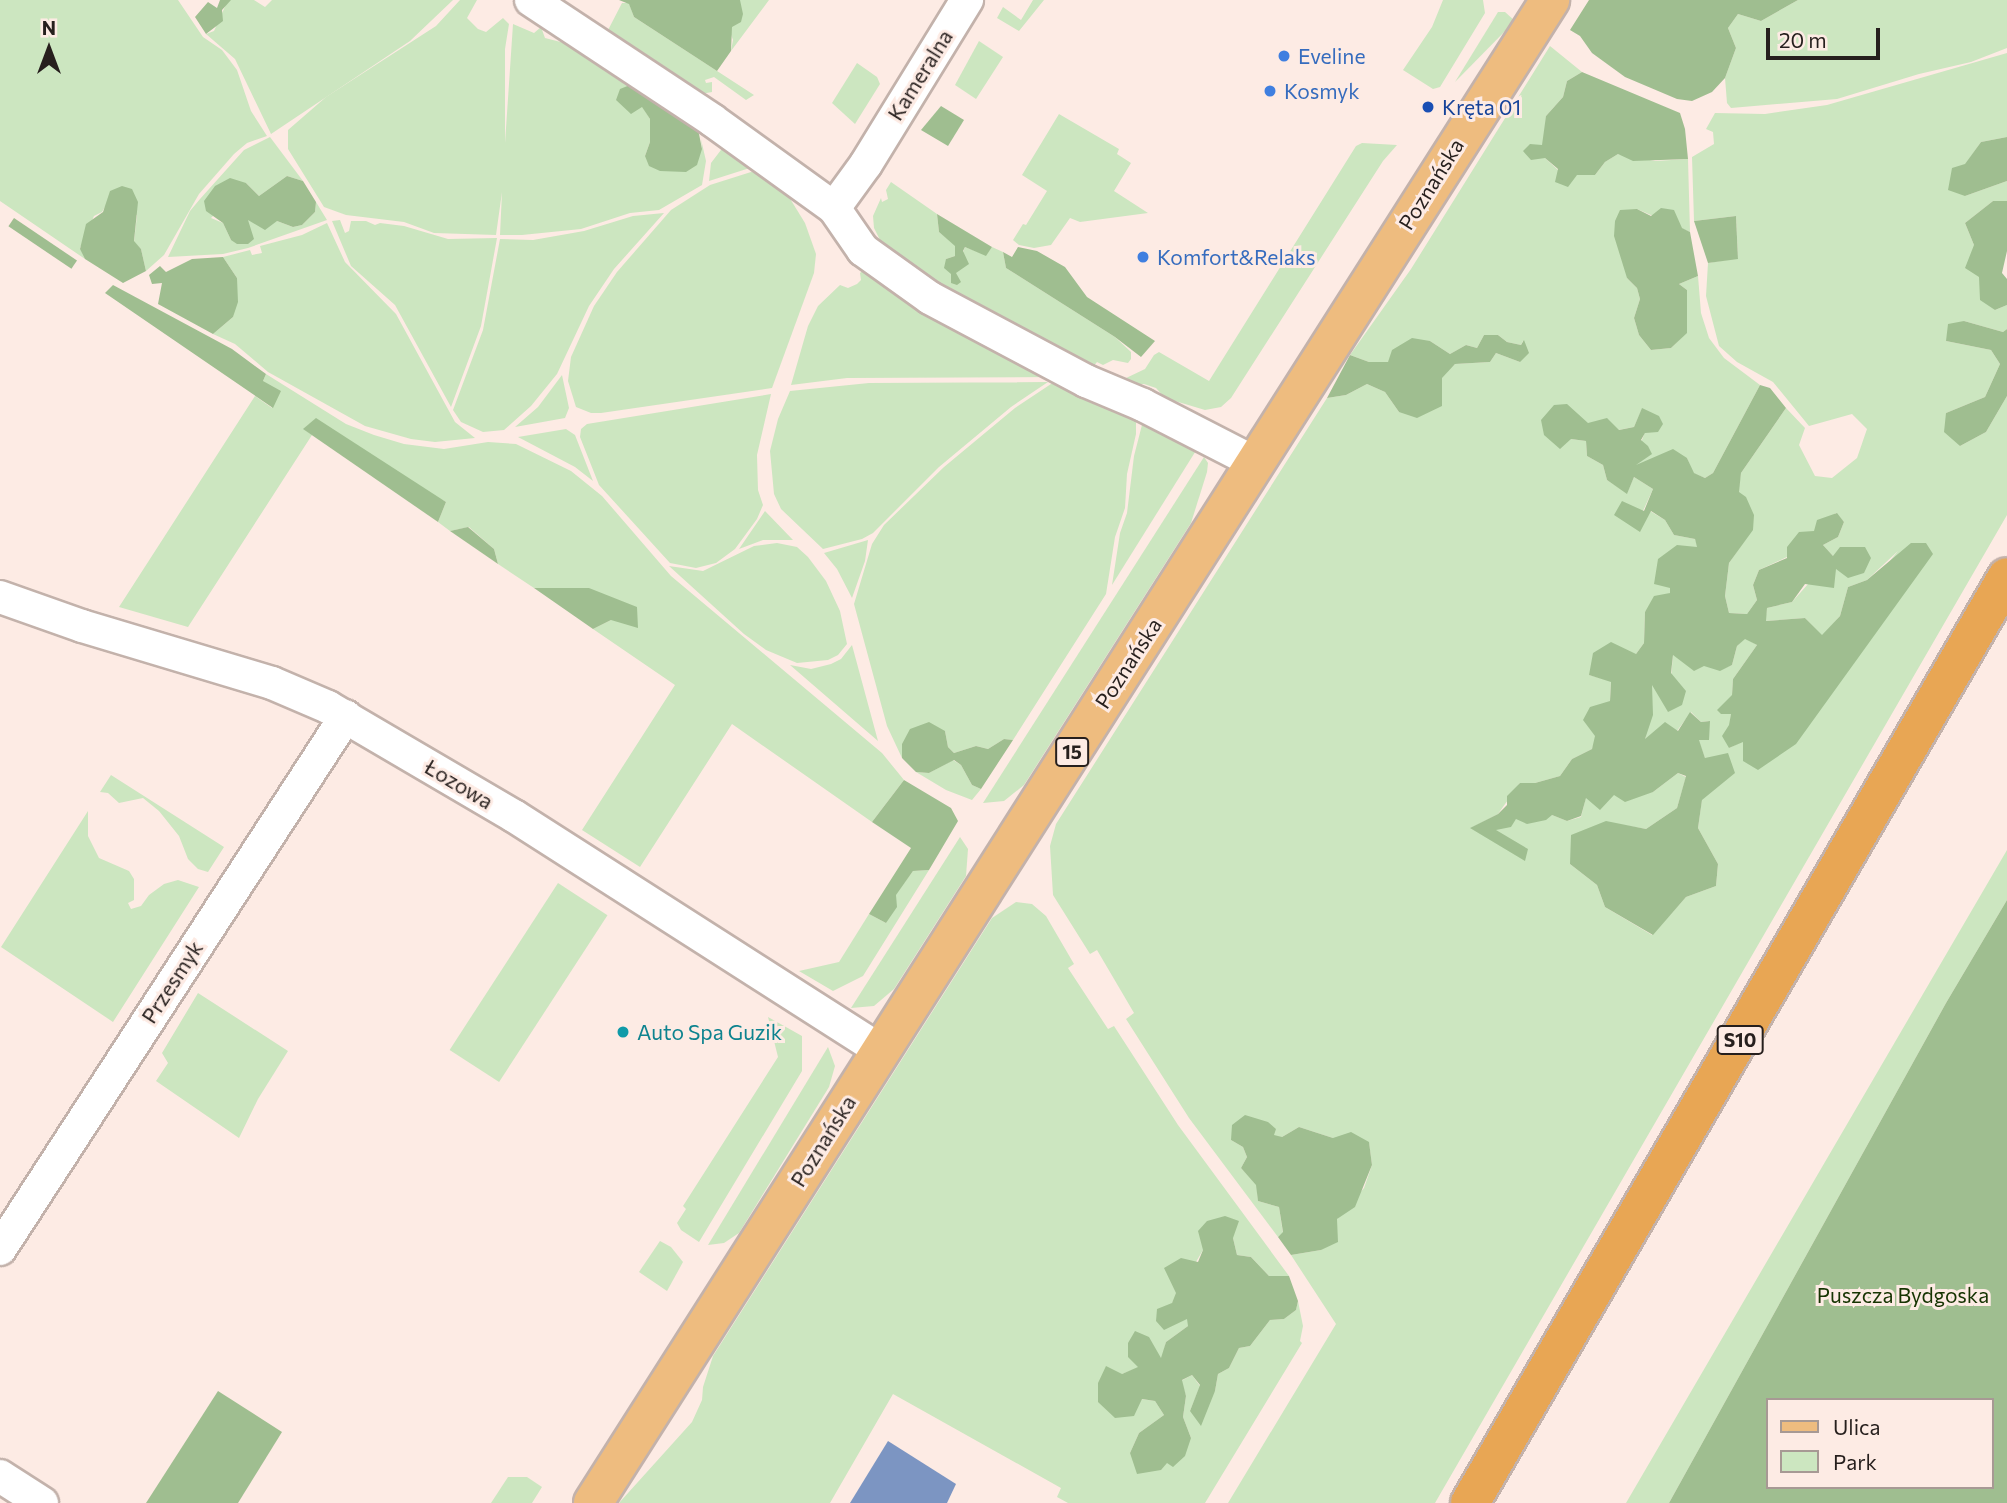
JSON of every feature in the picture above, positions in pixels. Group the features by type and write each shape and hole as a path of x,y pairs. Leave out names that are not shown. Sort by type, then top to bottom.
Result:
{"highway":[{"name":"S10","path":"1470,1503 2007,577"}],"main road":[{"name":"Poznańska","path":"593,1503 1550,0"}],"street":[{"path":"531,0 712,120 835,208 863,250 930,299 1086,381 1143,405 1256,463"},
{"name":"Kameralna","path":"835,208 967,0"},
{"name":"Łozowa","path":"0,597 82,626 272,683 346,716 514,816 880,1050"},
{"name":"Przesmyk","path":"0,1249 346,716"},
{"path":"0,1476 42,1503"}],"green space":[{"path":"0,0 178,0 203,37 222,50 237,70 251,111 267,136 247,143 234,154 199,194 164,255 146,271 141,249 134,242 137,215 108,202 102,212 94,216 80,248 85,259 0,201"},
{"path":"220,0 231,0 222,10 223,21 206,34 195,17 208,2 217,8"},
{"path":"228,0 254,0 265,7 272,0 453,0 410,41 271,134 235,59 206,34 214,31"},
{"path":"460,0 477,0 467,18 478,29 486,32 503,18 509,24 505,49 505,143 513,24 534,33 541,27 545,38 584,48 653,90 642,106 650,119 650,142 645,156 702,149 701,139 706,161 702,185 659,210 630,213 581,229 522,235 500,235 502,192 496,235 434,233 404,222 346,215 324,207 288,149 288,130 326,97 436,26"},
{"path":"619,0 740,0 743,14 741,22 732,27 731,51 717,71 634,17 629,4"},
{"path":"740,0 769,0 731,51 733,40 730,32"},
{"path":"1033,0 1044,0 1019,31 997,18 1003,7 1021,20"},
{"path":"1443,0 1483,0 1485,13 1440,87 1433,89 1403,70 1432,27"},
{"path":"1589,0 1798,0 1761,21 1738,14 1728,28 1736,48 1725,78 1712,92 1692,101 1677,99 1625,77 1592,53 1580,36 1570,30"},
{"path":"1798,0 2007,0 2007,48 1971,62 1919,74 1837,99 1731,108 1727,103 1725,78 1736,48 1728,28 1738,14 1761,21"},
{"path":"622,3 629,3 634,17 754,95 746,100 714,77 705,80 706,83 712,82 712,92 701,94 606,34"},
{"path":"1498,12 1505,12 1515,21 1455,82"},
{"path":"979,41 1003,57 976,99 955,85"},
{"path":"1550,46 1582,72 1567,81 1563,97 1546,116 1545,158 1558,170 1595,175 1605,162 1618,154 1655,161 1688,159 1690,232 1637,209 1627,278 1637,288 1640,299 1634,318 1639,335 1651,350 1671,348 1686,333 1687,290 1679,284 1698,276 1701,313 1709,338 1724,358 1760,385 1713,473 1705,478 1693,473 1687,458 1631,468 1645,432 1642,409 1634,427 1571,439 1586,441 1587,456 1603,465 1607,480 1627,493 1634,477 1653,489 1643,511 1614,515 1650,511 1665,520 1674,535 1695,539 1698,547 1670,588 1670,593 1645,612 1644,643 1636,654 1589,675 1611,681 1610,701 1592,749 1572,759 1560,776 1535,783 1520,783 1498,814 1471,828 1495,830 1516,819 1552,815 1567,821 1581,817 1586,797 1653,792 1678,773 1686,777 1677,808 1646,829 1606,822 1570,864 1597,885 1605,907 1652,935 1686,897 1716,886 1718,864 1698,828 1702,799 1734,773 1705,758 1698,739 1709,721 1701,722 1691,712 1677,731 1645,740 1652,683 1668,711 1673,655 1720,670 1732,665 1737,646 1745,638 1757,645 1733,679 1729,748 1743,741 1898,551 1867,580 1848,587 1840,616 1822,636 1805,618 1765,621 1767,608 1792,602 1833,556 1823,545 1838,537 1844,522 1836,513 1787,557 1759,570 1753,585 1757,600 1747,614 1729,613 1725,596 1729,563 1752,530 1738,492 1741,473 1786,408 1805,428 1799,445 1815,476 1832,478 1857,458 1867,429 1852,414 1809,426 1773,382 1737,362 1719,346 1706,296 1708,263 1738,258 1736,216 1694,221 1692,157 1714,144 1713,132 1706,129 1715,113 1765,114 1827,105 2007,53 2007,137 1981,142 1965,165 1965,196 2007,181 2007,201 1993,201 1965,223 1974,245 1979,277 1995,310 2007,305 2007,329 2003,332 1964,321 1946,341 1991,350 2000,364 1985,397 1946,413 1960,446 1986,432 2007,396 2007,515 1435,1503 1228,1503 1336,1324 1291,1255 1321,1250 1337,1219 1364,1188 1372,1165 1369,1143 1333,1138 1299,1127 1282,1137 1231,1140 1243,1147 1247,1157 1241,1168 1257,1185 1258,1201 1279,1207 1283,1233 1278,1237 1189,1118 1126,1019 1134,1013 1097,950 1090,954 1053,895 1050,846 1056,824 1327,398 1346,395 1367,384 1385,392 1399,412 1455,364 1490,362 1496,353 1520,362 1523,341 1521,345 1507,342 1498,335 1484,335 1477,348 1466,345 1450,354 1430,341 1388,362 1369,362 1350,355 1411,269"},
{"path":"857,63 877,77 880,84 855,124 832,103"},
{"path":"1582,72 1680,113 1685,129 1688,159 1633,161 1618,154 1605,162 1595,175 1577,175 1568,187 1555,182 1558,169 1545,158 1531,160 1523,151 1530,144 1542,145 1546,116 1563,97 1567,81"},
{"path":"630,85 642,87 698,129 702,149 697,165 686,172 660,171 649,166 645,156 650,142 650,119 642,107 631,114 616,100 620,89"},
{"path":"941,106 964,120 948,146 921,130"},
{"path":"1059,114 1119,149 1117,154 1131,163 1114,191 1148,213 1080,222 1070,218 1051,245 1034,248 1019,245 1013,240 1023,224 1026,225 1047,191 1022,175"},
{"path":"270,137 303,181 287,176 259,196 246,183 211,218 223,223 231,240 246,218 277,221 293,227 302,225 315,212 316,202 327,220 223,254 168,257 190,211 200,199 244,150"},
{"path":"2007,137 2007,181 1965,196 1948,190 1952,168 1965,164 1981,142"},
{"path":"1362,143 1397,145 1383,161 1231,398 1221,407 1205,410 1165,398 1156,388 1144,384 1124,384 1124,379 1145,369 1159,352 1209,381 1356,146"},
{"path":"724,146 730,149 734,158 756,166 709,181 711,163"},
{"path":"751,172 761,173 789,197 805,223 816,254 814,273 772,388 601,413 591,413 576,407 568,381 571,357 594,306 617,272 671,210 710,185"},
{"path":"287,176 303,181 316,202 315,212 302,225 293,227 277,221 265,230 248,220 254,239 248,244 237,244 231,240 223,223 206,211 204,201 215,186 230,178 246,183 259,196"},
{"path":"891,182 937,214 939,232 955,245 955,256 946,259 960,282 955,273 965,247 986,255 992,247 1003,252 1006,268 1115,337 1131,352 1128,363 1113,360 1103,365 1097,362 1093,367 1097,370 974,313 886,252 874,228 873,216 881,198 882,202 888,199 886,190"},
{"path":"122,186 132,189 138,202 134,241 141,249 146,271 123,283 85,259 80,249 86,224 103,212 110,191"},
{"path":"1993,201 2007,201 2007,251 2002,273 2007,279 2007,305 1995,310 1980,300 1979,277 1965,268 1974,245 1965,223"},
{"path":"1661,208 1674,210 1682,228 1690,232 1698,276 1679,284 1687,290 1687,333 1671,348 1651,350 1639,335 1634,318 1640,299 1637,288 1627,278 1614,236 1615,221 1620,210 1637,209 1651,216"},
{"path":"664,213 614,269 589,306 557,374 531,406 504,430 483,432 461,422 453,410 483,330 500,239 533,240 584,231 633,216"},
{"path":"937,214 992,247 986,256 965,247 963,251 969,264 956,273 961,282 957,285 951,283 951,274 944,268 946,259 955,256 955,246 939,232"},
{"path":"1736,216 1738,259 1708,263 1694,221"},
{"path":"14,218 77,260 71,269 8,226"},
{"path":"340,220 345,233 349,231 351,221 366,221 375,225 380,223 404,226 448,239 497,238 481,326 451,407 395,305 351,266 332,221"},
{"path":"327,223 345,262 396,314 455,422 475,438 435,442 411,439 365,426 268,372 235,344 213,334 233,317 237,278 223,257 250,250 252,255 262,253 260,246 302,235"},
{"path":"1018,247 1037,251 1065,267 1087,297 1155,341 1141,357 1115,337 1006,268 1003,252 1012,257"},
{"path":"223,257 237,278 238,302 233,317 213,334 158,304 162,283 152,284 149,275 160,266 166,272 192,259"},
{"path":"865,269 1059,377 847,378 791,385 808,326 818,306 840,285 848,288 857,284 861,280 860,273"},
{"path":"113,285 232,349 266,374 263,381 281,391 273,408 105,293"},
{"path":"1964,321 2003,332 2007,329 2007,396 1986,432 1960,446 1944,432 1946,413 1985,397 2000,364 1991,350 1946,341 1948,324"},
{"path":"1484,335 1498,335 1507,342 1521,345 1524,340 1529,353 1520,362 1496,353 1490,362 1455,364 1442,378 1442,406 1417,418 1399,412 1385,392 1367,384 1346,395 1327,398 1350,355 1369,362 1388,362 1392,350 1412,338 1430,341 1450,354 1466,345 1477,348"},
{"path":"266,374 346,424 374,435 404,444 444,449 488,442 516,444 571,471 602,496 671,576 882,753 904,780 872,822 732,724 640,867 582,830 675,685 593,629 611,620 589,588 534,588 498,564 494,549 469,527 450,531 438,522 446,502 304,429 312,435 188,627 119,607 255,396 272,408 263,381"},
{"path":"562,375 569,408 565,418 515,427 538,407"},
{"path":"1048,382 1011,407 939,467 873,533 862,539 823,549 781,509 774,494 770,451 778,419 790,391 869,383"},
{"path":"1054,382 1066,382 1136,418 1136,434 1127,474 1125,508 1115,537 1106,594 1013,740 1004,739 988,749 976,746 954,753 948,747 945,731 902,744 902,758 887,726 854,604 872,544 884,525 944,467 1015,408"},
{"path":"1760,385 1770,388 1786,408 1741,473 1739,492 1746,497 1754,515 1753,530 1729,563 1725,596 1729,613 1747,614 1757,600 1753,585 1759,570 1787,558 1787,547 1799,532 1814,531 1817,520 1837,513 1844,522 1838,537 1823,545 1833,556 1840,547 1865,547 1871,558 1864,573 1848,578 1836,569 1834,588 1805,584 1792,602 1767,608 1766,621 1805,618 1822,635 1840,616 1848,587 1867,580 1911,543 1926,543 1933,554 1796,744 1758,770 1743,761 1743,742 1729,748 1722,736 1729,725 1731,714 1721,714 1717,710 1732,695 1733,679 1757,645 1745,639 1737,646 1732,665 1720,671 1704,666 1694,671 1673,655 1671,673 1686,691 1682,705 1668,712 1652,685 1653,715 1645,739 1665,722 1678,731 1690,712 1701,722 1710,721 1709,740 1699,740 1705,758 1728,753 1735,773 1702,800 1698,828 1718,864 1716,886 1686,897 1653,935 1605,907 1597,885 1570,864 1571,835 1606,821 1646,829 1677,808 1686,776 1678,773 1653,792 1625,802 1614,795 1600,810 1586,798 1581,816 1567,821 1552,815 1546,820 1527,824 1516,819 1511,827 1496,830 1528,849 1525,861 1470,828 1498,814 1507,805 1507,796 1520,783 1535,783 1560,776 1572,759 1592,749 1595,736 1583,720 1590,707 1610,701 1611,682 1589,675 1593,653 1611,642 1636,654 1644,643 1645,612 1654,596 1670,593 1670,588 1654,584 1658,559 1677,545 1697,547 1695,539 1674,535 1665,520 1651,511 1640,532 1614,515 1622,501 1644,511 1653,489 1634,477 1627,494 1607,480 1603,465 1587,456 1586,441 1571,439 1560,449 1544,435 1541,420 1554,405 1567,404 1588,423 1607,418 1619,430 1634,427 1642,408 1659,416 1663,424 1658,432 1645,433 1641,440 1652,454 1636,465 1673,449 1687,458 1694,473 1705,478 1713,473"},
{"path":"771,394 757,455 758,490 763,505 757,519 735,549 716,563 696,568 670,563 599,485 580,437 581,429 587,424"},
{"path":"1144,417 1188,448 1197,449 1112,585 1120,533 1127,513 1134,456"},
{"path":"316,418 446,502 438,522 303,429"},
{"path":"566,429 575,435 593,481 575,467 518,437"},
{"path":"1204,457 1208,463 1207,472 1191,523 1024,785 1004,801 983,803"},
{"path":"765,511 793,540 763,540 739,549"},
{"path":"468,527 494,549 498,564 450,531"},
{"path":"868,540 865,561 852,598 837,569 824,553"},
{"path":"777,543 797,547 808,557 826,581 840,611 847,644 838,655 828,660 797,663 766,650 744,634 669,566 703,571 754,546"},
{"path":"534,588 589,588 637,607 638,628 611,620 593,629"},
{"path":"852,645 878,741 790,665 811,669 831,664 841,659"},
{"path":"929,722 945,731 948,747 954,753 976,746 988,749 1004,739 1013,740 981,789 972,785 961,765 954,760 929,773 916,772 902,758 902,744 910,729"},
{"path":"953,760 961,765 972,785 981,789 972,800 946,790 916,772 929,773"},
{"path":"111,775 224,847 208,872 198,869 188,859 179,836 159,811 143,798 119,803 108,793 100,792"},
{"path":"904,780 951,808 958,821 929,870 913,871 896,895 897,907 886,923 869,914 911,848 872,822"},
{"path":"88,811 88,836 99,858 129,871 134,879 134,900 128,903 131,909 141,906 149,895 164,884 178,880 199,887 113,1022 1,947"},
{"path":"960,837 968,849 966,876 894,989 874,1006 851,1008"},
{"path":"2007,850 2007,900 1946,1003 1669,1503 1626,1503"},
{"path":"929,870 863,976 833,991 799,971 839,962 869,914 886,923 895,895 913,871"},
{"path":"558,883 607,915 499,1082 450,1050"},
{"name":"Puszcza Bydgoska","path":"2007,900 2007,1503 1669,1503 1946,1003"},
{"path":"1016,902 1032,904 1046,916 1074,964 1068,968 1108,1029 1114,1026 1178,1125 1289,1276 1269,1276 1251,1257 1237,1255 1233,1238 1203,1250 1172,1303 1188,1319 1188,1326 1166,1342 1162,1359 1122,1374 1141,1399 1155,1401 1164,1415 1139,1433 1130,1453 1191,1438 1183,1417 1186,1396 1181,1381 1192,1375 1200,1386 1190,1411 1215,1391 1218,1374 1229,1368 1239,1348 1250,1346 1270,1320 1284,1319 1296,1310 1298,1301 1303,1326 1300,1341 1302,1343 1205,1503 1068,1503 1057,1497 1061,1488 893,1394 830,1503 619,1503 692,1422 702,1400 703,1387 713,1356 992,918"},
{"path":"198,993 288,1051 258,1099 239,1138 156,1081 168,1063 162,1053"},
{"path":"768,1017 802,1036 802,1071 699,1242 681,1230 677,1223 686,1209 683,1206 778,1057"},
{"path":"828,1047 835,1066 829,1087 739,1233 724,1243 708,1245"},
{"path":"1245,1115 1268,1122 1276,1129 1274,1135 1282,1137 1299,1127 1333,1138 1351,1132 1369,1142 1372,1165 1355,1207 1337,1219 1338,1242 1321,1250 1291,1255 1278,1237 1283,1232 1279,1207 1258,1201 1256,1185 1241,1168 1247,1157 1243,1147 1231,1140 1232,1125"},
{"path":"1225,1216 1239,1221 1233,1238 1237,1255 1251,1257 1269,1276 1289,1276 1298,1301 1296,1310 1284,1319 1270,1320 1250,1346 1239,1348 1229,1368 1218,1374 1215,1391 1201,1426 1190,1411 1200,1385 1192,1375 1182,1380 1186,1396 1183,1417 1191,1438 1185,1456 1173,1467 1167,1463 1161,1470 1137,1474 1130,1453 1139,1433 1164,1415 1155,1401 1142,1399 1134,1416 1115,1418 1098,1402 1098,1383 1106,1366 1122,1374 1138,1367 1128,1357 1128,1343 1135,1331 1149,1337 1161,1358 1166,1342 1188,1326 1187,1319 1164,1330 1156,1321 1157,1309 1172,1303 1176,1293 1164,1268 1181,1258 1198,1262 1203,1250 1198,1231 1207,1221"},
{"path":"660,1241 671,1247 683,1262 667,1291 639,1272"},
{"path":"218,1391 282,1432 238,1503 146,1503"},
{"path":"508,1477 527,1477 542,1487 532,1503 491,1503"}],"water":[{"path":"888,1441 956,1484 947,1503 850,1503"}],"place":[{"name":"Eveline","path":"1284,56"},
{"name":"Kosmyk","path":"1270,91"},
{"name":"Kręta 01","path":"1428,107"},
{"name":"Komfort&Relaks","path":"1143,257"},
{"name":"Auto Spa Guzik","path":"623,1032"}]}
